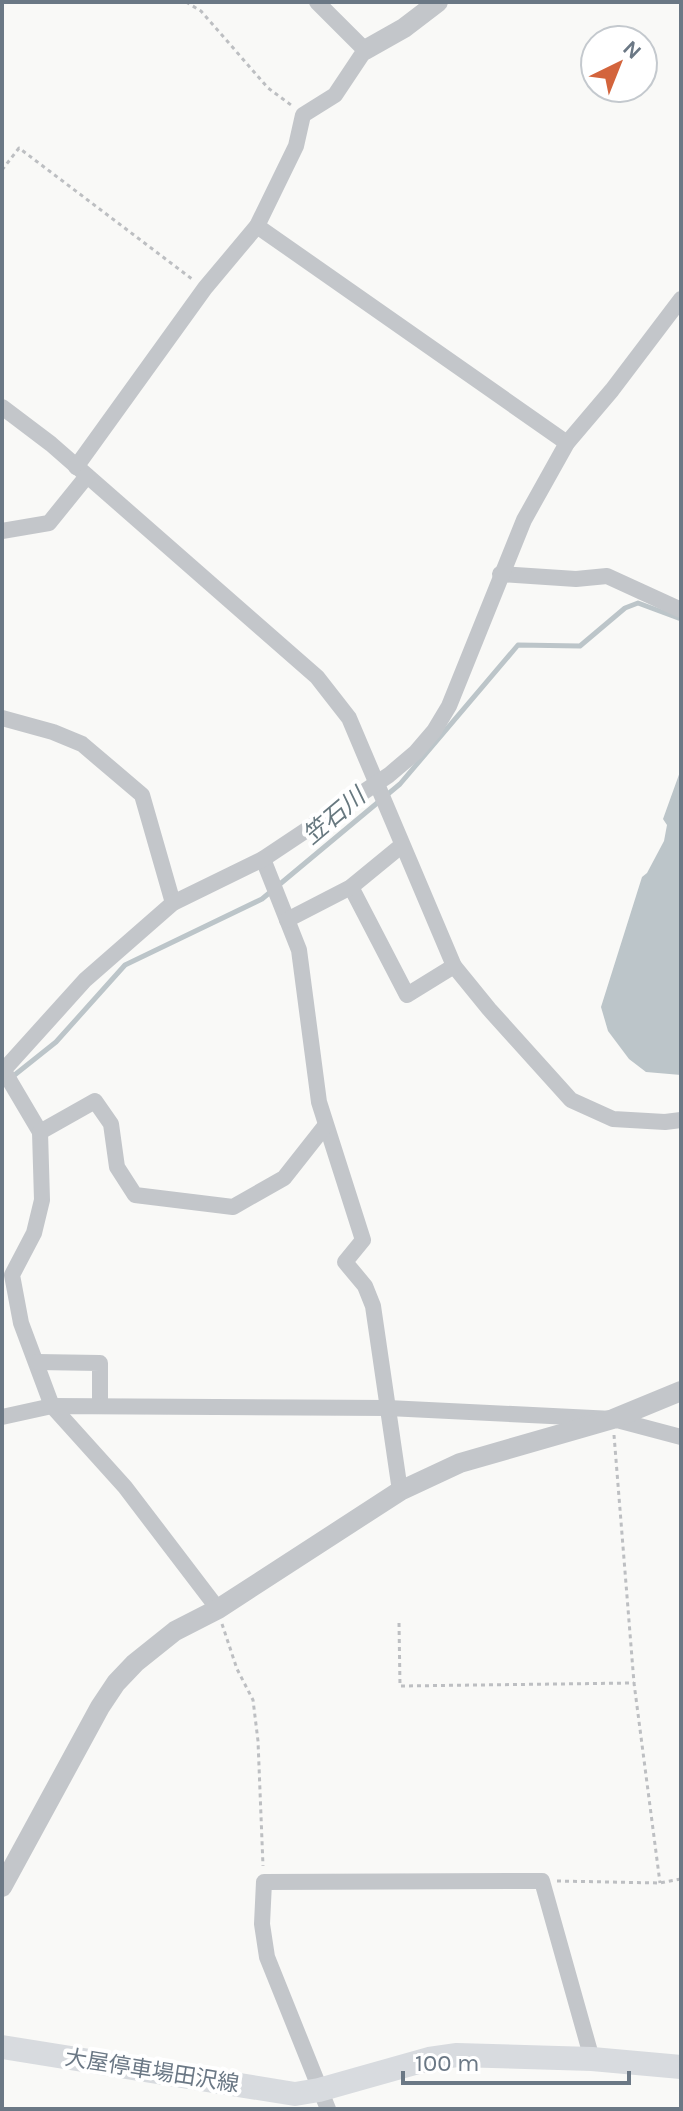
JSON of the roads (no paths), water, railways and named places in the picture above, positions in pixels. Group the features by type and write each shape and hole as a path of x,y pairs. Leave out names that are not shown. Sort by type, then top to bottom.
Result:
{"main road":[{"name":"大屋停車場田沢線","path":"2,2047 324,2100 429,2059 457,2055 592,2059 681,2067"}],"street":[{"path":"317,2 365,50"},
{"path":"2,531 49,523 205,288 257,226 296,146 303,115 335,95 365,50 404,28 438,2"},
{"path":"257,226 567,443"},
{"path":"218,1609 125,1487 52,1406 21,1323 12,1275 34,1233 42,1200 40,1132 3,1072 85,980 173,903 263,859 375,784 416,752 449,706 524,520 567,443 681,299"},
{"path":"2,407 51,444 317,677 349,718 454,966 531,1058 571,1100 613,1119 681,1120"},
{"path":"500,574 576,579 607,576 681,610"},
{"path":"2,718 53,732 82,744 142,795 173,903"},
{"path":"287,920 351,887 401,846"},
{"path":"263,859 299,950 319,1102 363,1240 345,1262 365,1286 373,1306 400,1491"},
{"path":"351,887 407,995 454,966"},
{"path":"40,1132 95,1101 111,1124 117,1167 135,1195 233,1207 284,1178 325,1126"},
{"path":"37,1362 100,1363 100,1406"},
{"path":"2,1887 100,1707 116,1683 154,1646 175,1631 218,1609 400,1491 460,1463 613,1419 681,1391"},
{"path":"2,1417 52,1406 388,1408 613,1419 681,1437"},
{"path":"324,2100 267,1957 262,1924 264,1882 542,1881 592,2059"}],"waterway":[{"name":"笠石川","path":"2,1085 56,1042 125,965 262,899 400,784 518,645 580,646 625,608 638,603 681,619"}]}
